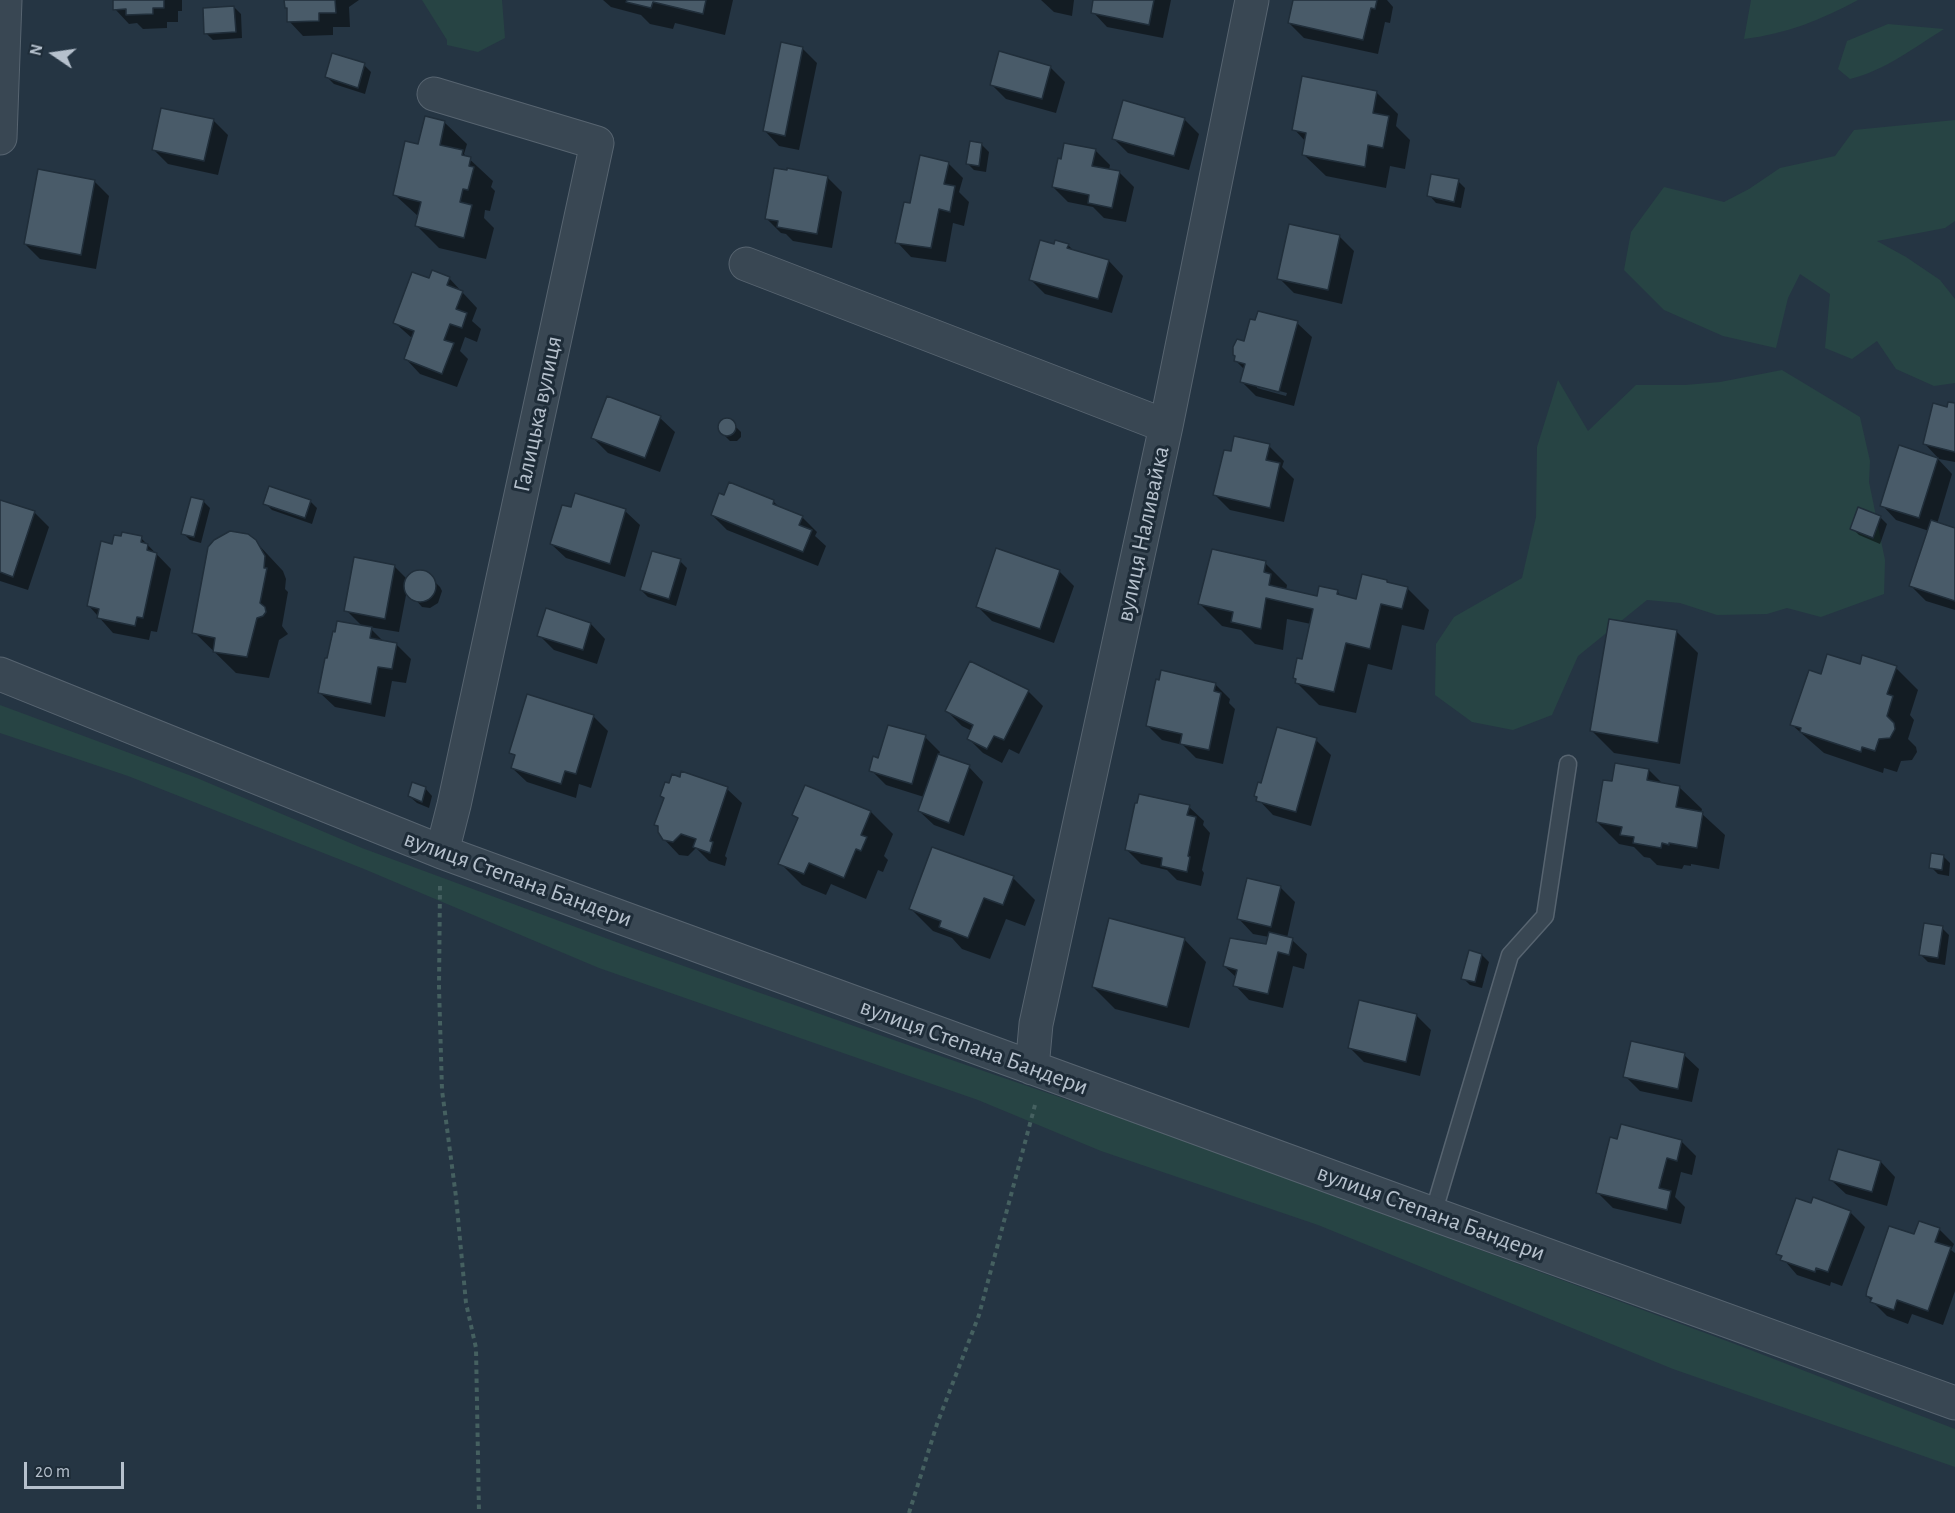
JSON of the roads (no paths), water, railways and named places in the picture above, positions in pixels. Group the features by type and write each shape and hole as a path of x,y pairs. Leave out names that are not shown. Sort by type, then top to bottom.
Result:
{"street":[{"path":"0,138 5,0"},
{"name":"вулиця Наливайка","path":"1032,1068 1036,1024 1166,426 1252,0"},
{"name":"Галицька вулиця","path":"434,94 597,143 442,852"},
{"path":"746,264 1166,426"},
{"name":"вулиця Степана Бандери","path":"0,674 442,852 1955,1403"}],"lane":[{"path":"1432,1214 1510,955 1545,916 1568,764"}]}
